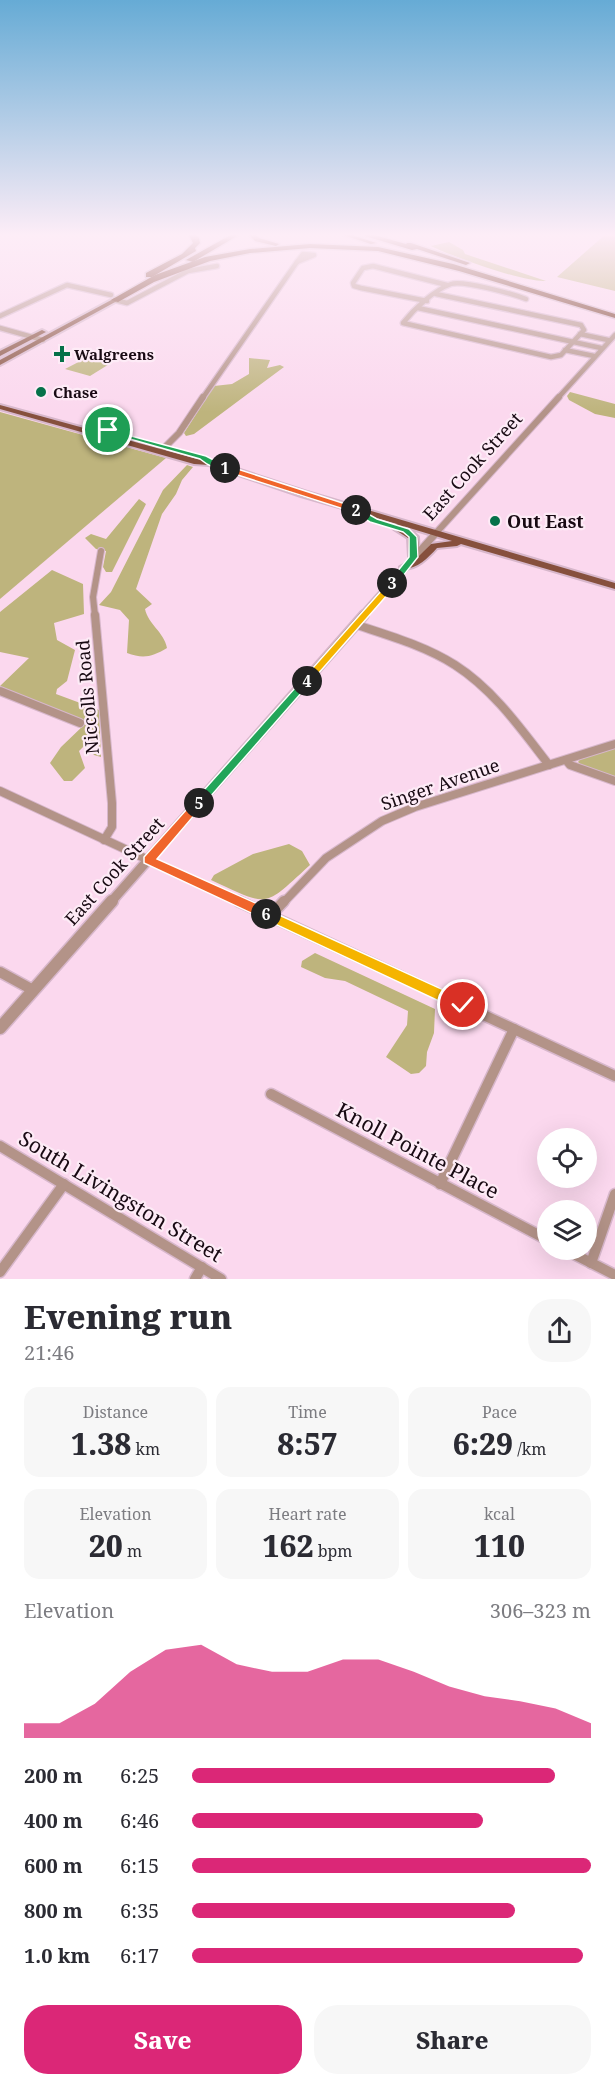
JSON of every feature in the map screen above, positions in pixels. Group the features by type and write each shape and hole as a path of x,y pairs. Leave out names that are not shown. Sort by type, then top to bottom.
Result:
{"highway":[{"path":"113,298 122,293"},
{"path":"113,298 125,293"},
{"path":"539,293 615,316"},
{"path":"561,293 615,309"}],"main road":[{"path":"2,352 68,323 89,307 113,298"},
{"path":"0,362 35,338 56,333 113,298"},
{"path":"56,333 54,336 60,342"},
{"path":"0,401 615,586"},
{"path":"0,407 164,449"},
{"path":"353,508 374,521 409,532 414,540 414,557"},
{"path":"405,567 423,558 438,544 472,543"}],"street":[{"path":"0,316 50,293"},
{"path":"94,293 127,303 147,293"},
{"path":"164,449 275,293"},
{"path":"385,293 427,301"},
{"path":"509,293 526,299"},
{"path":"436,294 581,325 584,330 565,350 554,357 403,323 427,301 436,294"},
{"path":"418,309 601,348"},
{"path":"0,328 35,338"},
{"path":"580,334 608,340"},
{"name":"East Cook Street","path":"0,1028 357,625 405,567 608,340 615,335"},
{"path":"565,350 594,356"},
{"name":"Niccolls Road","path":"101,551 93,597 112,804 112,827 104,840"},
{"path":"357,625 413,644 456,666 488,692 549,765"},
{"path":"0,691 80,723"},
{"name":"Singer Avenue","path":"270,916 326,858 370,827 415,807 615,744"},
{"path":"566,760 570,765 615,781"},
{"path":"0,791 615,1076"},
{"path":"0,972 33,990"},
{"path":"440,1184 514,1029"},
{"name":"Knoll Pointe Place","path":"271,1094 537,1234"},
{"name":"South Livingston Street","path":"0,1146 221,1279"},
{"path":"0,1272 64,1184"},
{"path":"591,1263 615,1194"},
{"path":"585,1260 615,1275"},
{"path":"195,1279 202,1267"}],"shaded area":[{"path":"96,353 119,358 90,376 65,369"},
{"path":"249,358 270,360 267,368 280,365 284,367 194,434 186,436 184,433 214,386 232,384 249,374"},
{"path":"570,392 615,404 615,418 595,414 569,400 567,396"},
{"path":"0,412 166,458 0,599"},
{"path":"187,465 193,467 182,480 176,494 162,514 136,589 152,604 145,609 149,619 163,637 167,648 147,656 133,655 127,653 129,620 120,610 99,605 111,592 163,490"},
{"path":"139,499 146,504 112,572 106,572 103,567 106,551 96,549 85,538 91,534 106,539"},
{"path":"52,570 83,584 84,614 54,623 57,640 75,650 67,681 57,689 56,694 99,710 101,757 94,755 88,747 84,746 79,751 85,768 72,781 64,781 50,763 61,747 85,724 0,686 29,658 0,652 0,612"},
{"path":"615,748 615,777 582,766 578,762 581,758"},
{"path":"289,844 302,851 310,865 283,890 273,896 256,899 211,880 214,875 253,854"},
{"path":"315,953 435,1009 434,1033 427,1052 426,1066 419,1073 411,1074 386,1057 407,1025 408,1011 345,981 325,978 301,967 302,961"}],"place":[{"name":"Walgreens","path":"62,354"},
{"name":"Chase","path":"41,392"},
{"name":"Out East","path":"495,521"}],"route":[{"path":"108,430 203,458 210,463 284,488 353,508 374,521 409,532 413,537 414,557 384,594 148,860 463,1005"}]}
